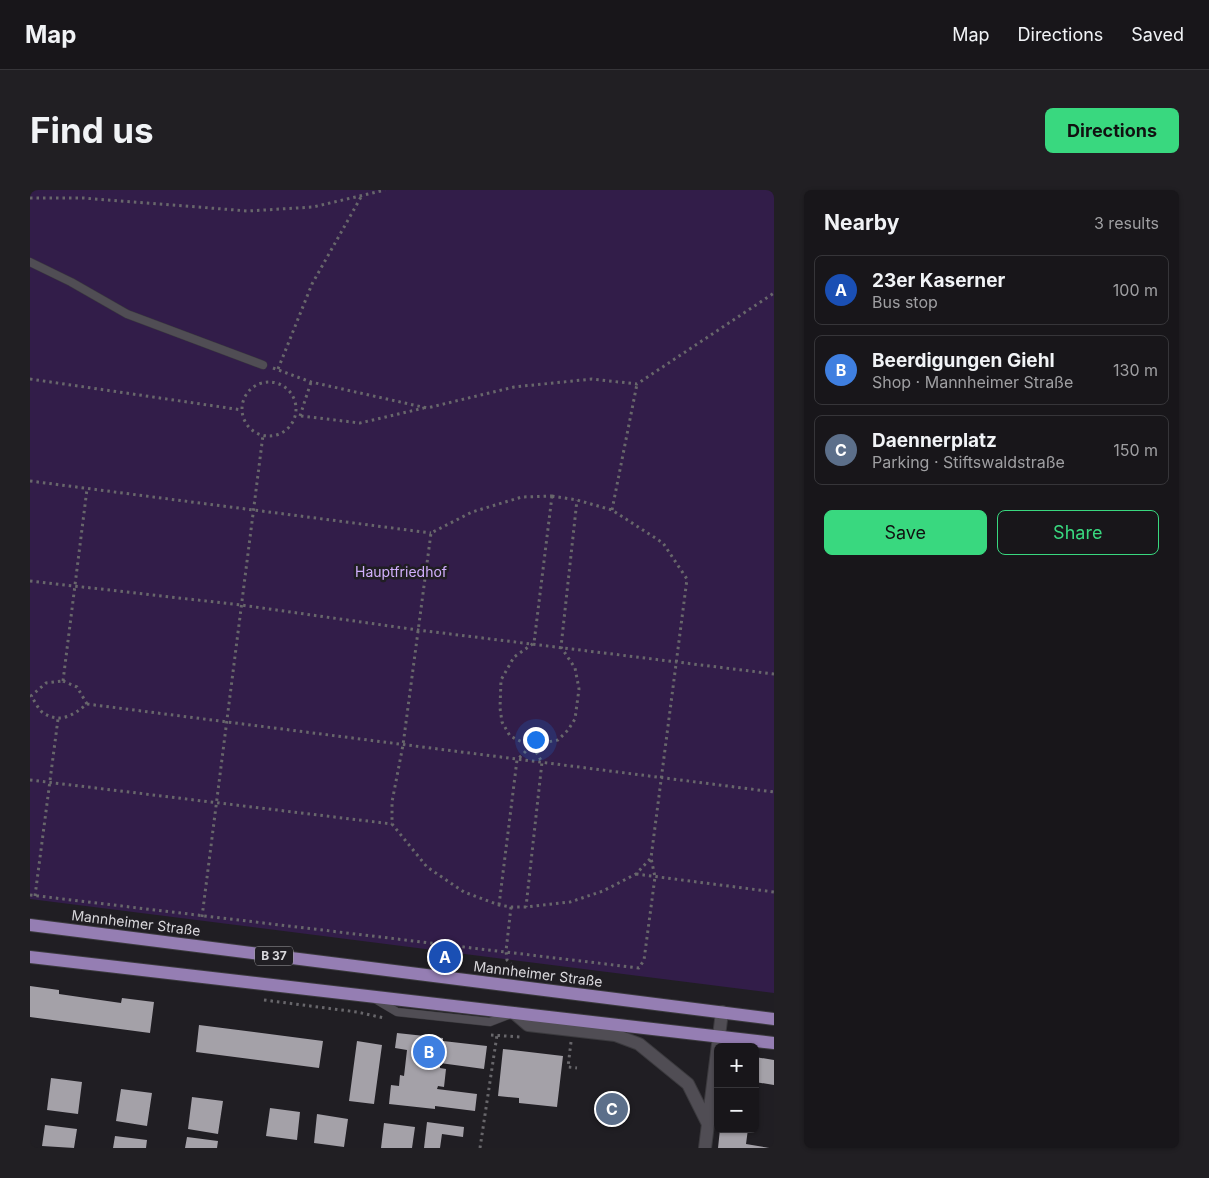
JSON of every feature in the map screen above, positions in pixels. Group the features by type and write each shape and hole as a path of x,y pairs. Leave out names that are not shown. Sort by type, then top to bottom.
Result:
{"main road":[{"name":"Mannheimer Straße","path":"30,925 774,1019"},
{"name":"B 37","path":"30,957 774,1043"}],"street":[{"path":"514,1012 528,1026 615,1035 639,1044 688,1084 708,1124"},
{"path":"705,1148 722,1012"}],"lane":[{"path":"30,262 71,282 127,314 263,365"}],"path":[{"path":"30,198 83,198 248,211 313,207 386,190"},
{"path":"278,369 312,284 361,196"},
{"path":"295,414 360,422 514,387 592,379 637,384 774,293"},
{"path":"263,365 311,382 427,408"},
{"path":"30,379 242,410"},
{"path":"301,416 311,382"},
{"path":"274,383 288,390 293,397 296,405 295,414 291,424 285,431 272,436 263,435 251,429 246,422 242,410 243,400 250,390 258,384 274,383"},
{"path":"612,510 637,384"},
{"path":"202,917 263,435"},
{"path":"30,482 431,533 472,512 522,497 552,496 577,500 612,510 663,543 687,579 651,858 655,877 644,960 639,968 30,896"},
{"path":"63,681 87,489"},
{"path":"552,496 534,643 514,657 501,680 500,708 502,722 510,736 532,745 558,740 575,719 579,689 575,668 561,647 577,500"},
{"path":"431,533 403,745 392,802 392,824 427,867 464,892 499,905 511,907 570,902 602,891 636,874 651,858"},
{"path":"30,581 241,605 418,630 774,674"},
{"path":"87,704 77,687 63,681 46,683 31,696 42,712 58,718 72,716 87,704 774,792"},
{"path":"35,896 58,718"},
{"path":"499,905 518,760 532,745"},
{"path":"526,907 542,762 532,745"},
{"path":"30,780 392,824"},
{"path":"636,874 774,892"},
{"path":"511,907 506,951 507,960 517,970"},
{"path":"489,1034 522,1037"},
{"path":"480,1148 497,1035"},
{"path":"562,1041 572,1042 568,1067 577,1068"}],"green space":[{"name":"Hauptfriedhof","path":"30,190 774,190 774,993 30,899"}],"building":[{"path":"30,986 59,990 59,994 121,1003 122,998 154,1002 150,1033 30,1017"},
{"path":"199,1025 323,1041 319,1068 196,1052"},
{"path":"397,1033 443,1038 443,1041 487,1046 484,1069 440,1063 440,1068 446,1069 444,1087 438,1086 437,1089 477,1094 475,1111 435,1106 435,1109 389,1104 391,1085 399,1086 400,1075 404,1076 407,1050 395,1048"},
{"path":"357,1041 382,1045 374,1104 349,1101"},
{"path":"503,1049 563,1056 557,1107 519,1103 519,1098 498,1096"},
{"path":"759,1058 774,1060 774,1085 759,1083"},
{"path":"51,1078 82,1082 78,1114 47,1110"},
{"path":"121,1089 152,1093 147,1126 116,1121"},
{"path":"192,1097 223,1101 218,1134 188,1129"},
{"path":"270,1108 300,1112 297,1140 266,1136"},
{"path":"317,1114 348,1119 344,1147 314,1143"},
{"path":"427,1122 464,1127 463,1137 442,1134 440,1148 424,1148"},
{"path":"384,1123 415,1127 412,1148 381,1148"},
{"path":"45,1125 77,1129 74,1148 42,1146"},
{"path":"720,1133 747,1133 746,1144 770,1148 718,1148"},
{"path":"115,1136 147,1140 146,1148 113,1148"},
{"path":"187,1137 218,1141 217,1148 185,1148"}],"place":[{"name":"23er Kaserner","path":"445,957"},
{"name":"Beerdigungen Giehl","path":"429,1052"},
{"name":"Daennerplatz","path":"612,1109"}]}
